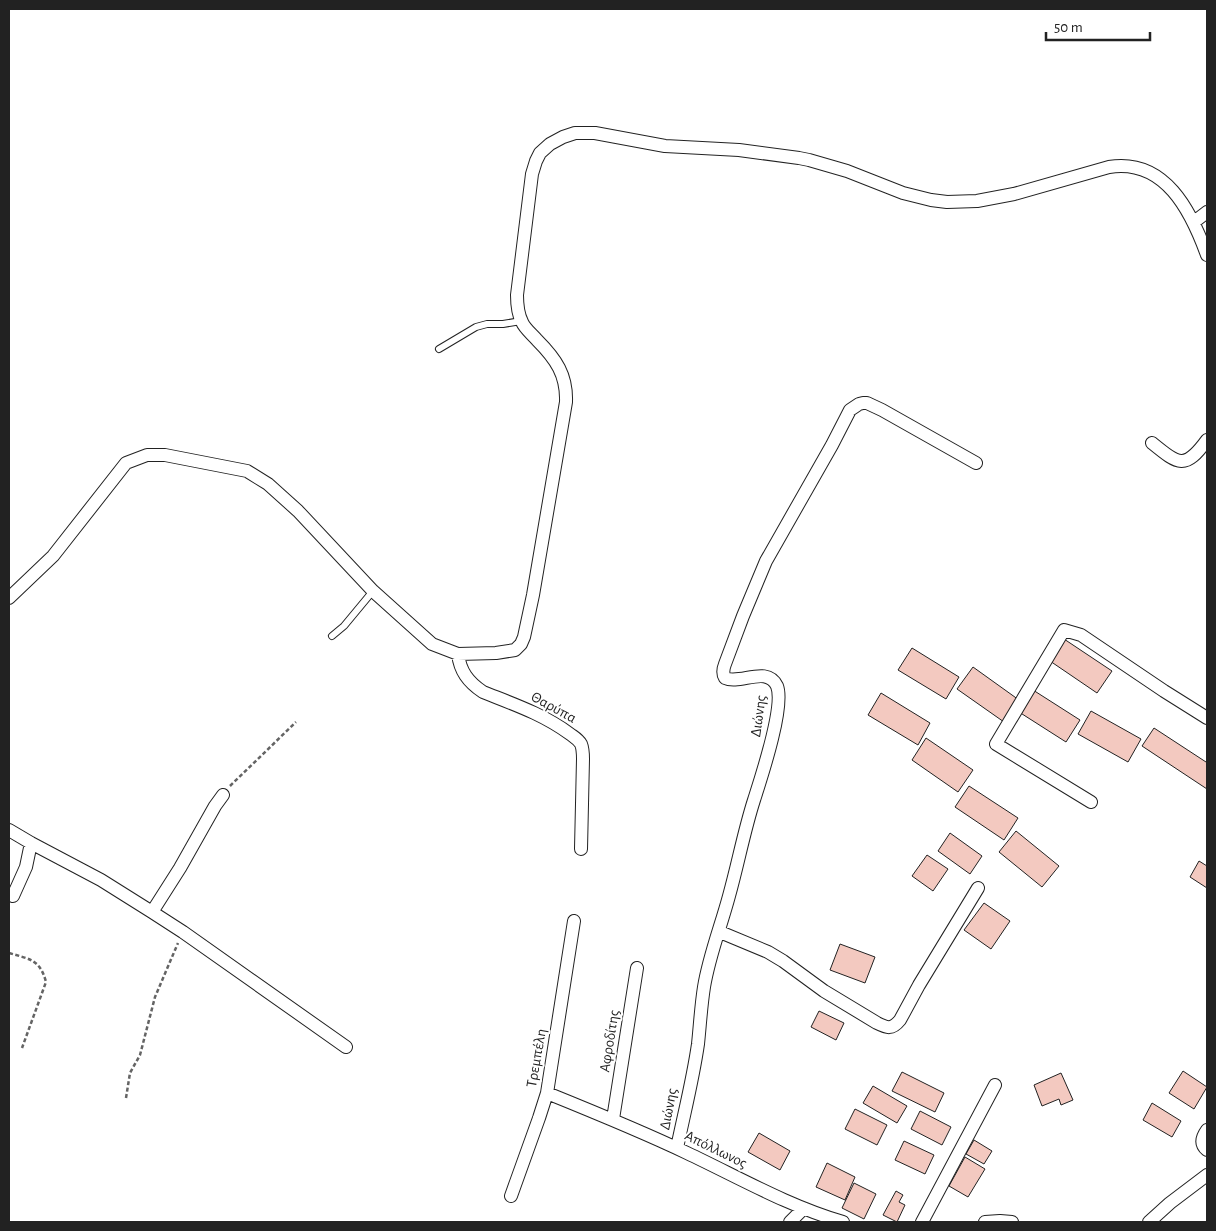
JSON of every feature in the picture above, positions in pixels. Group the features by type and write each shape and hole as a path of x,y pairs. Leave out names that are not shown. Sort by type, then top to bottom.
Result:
{"street":[{"path":"9,598 53,556 126,463 147,455 165,455 247,471 268,484 298,511 373,591 432,644 458,654 496,653 517,648 524,637 533,595 567,391 563,374 558,366 521,321 517,305 517,295 532,174 540,153 563,136 595,133 665,146 754,152 798,158 847,171 903,193 946,202 969,202 990,199 1025,192 1109,167 1130,166 1150,172 1163,181 1183,203 1194,222 1207,255"},
{"path":"1194,222 1207,212"},
{"name":"Διώνης","path":"677,1148 698,1045 704,986 766,759 778,707 778,692 775,683 770,678 757,676 734,681 725,678 722,670 766,561 850,410 858,404 867,404 882,410 976,464"},
{"path":"1152,443 1174,460 1184,461 1195,455 1207,440"},
{"path":"1091,802 996,744 1064,630 1081,635 1207,718"},
{"name":"Θαρύπα","path":"458,654 459,664 463,673 477,688 553,722 580,742 583,759 581,849"},
{"path":"152,912 223,795"},
{"path":"9,830 101,880 152,912 346,1047"},
{"path":"13,896 26,867 31,843"},
{"path":"720,932 768,952 824,991 877,1023 889,1028 900,1020 978,888"},
{"name":"Τρεμπέλη","path":"511,1196 540,1118 547,1093 574,921"},
{"name":"Αφροδίτης","path":"613,1119 637,968"},
{"path":"922,1222 995,1085"},
{"name":"Απόλλωνος","path":"547,1093 613,1119 677,1148 802,1209 843,1222"},
{"path":"1207,1130 1202,1140 1207,1150"},
{"path":"1149,1222 1170,1203 1207,1175"},
{"path":"790,1222 802,1209"},
{"path":"984,1222 1006,1222"}],"lane":[{"path":"440,349 476,327 487,324 521,321"},
{"path":"332,636 344,626 373,591"}],"path":[{"path":"223,795 296,722"},
{"path":"126,1098 130,1073 140,1055 156,997 182,932"},
{"path":"9,953 34,961 43,971 46,982 22,1048"}],"building":[{"path":"1064,639 1112,671 1097,693 1050,661"},
{"path":"912,648 959,677 946,699 898,670"},
{"path":"973,667 1019,700 1004,722 957,689"},
{"path":"1033,690 1080,720 1066,742 1019,712"},
{"path":"881,693 930,723 918,745 868,715"},
{"path":"1091,711 1141,739 1128,762 1078,734"},
{"path":"1154,728 1207,761 1207,789 1142,746"},
{"path":"926,738 973,770 958,792 912,760"},
{"path":"969,786 1018,818 1004,840 955,807"},
{"path":"1016,831 1059,866 1042,887 999,852"},
{"path":"950,833 982,856 970,874 938,851"},
{"path":"927,855 948,869 933,891 912,876"},
{"path":"1199,861 1207,866 1207,888 1190,877"},
{"path":"984,903 1010,921 991,949 964,930"},
{"path":"840,944 875,957 865,983 830,970"},
{"path":"819,1011 844,1023 836,1040 811,1027"},
{"path":"1183,1071 1207,1087 1194,1109 1169,1093"},
{"path":"902,1072 944,1093 935,1112 892,1091"},
{"path":"1061,1073 1073,1100 1061,1105 1059,1099 1042,1106 1034,1085"},
{"path":"873,1086 907,1106 897,1123 863,1103"},
{"path":"1152,1103 1181,1121 1172,1137 1143,1120"},
{"path":"855,1109 887,1125 877,1145 845,1129"},
{"path":"920,1111 951,1127 942,1145 911,1129"},
{"path":"759,1133 790,1151 780,1170 748,1152"},
{"path":"974,1140 992,1151 984,1164 966,1154"},
{"path":"904,1141 934,1155 925,1174 895,1160"},
{"path":"965,1157 985,1169 968,1197 949,1186"},
{"path":"827,1163 855,1177 845,1200 816,1187"},
{"path":"854,1183 876,1194 864,1219 842,1208"},
{"path":"896,1191 903,1195 899,1202 905,1205 897,1222 883,1215"}]}
